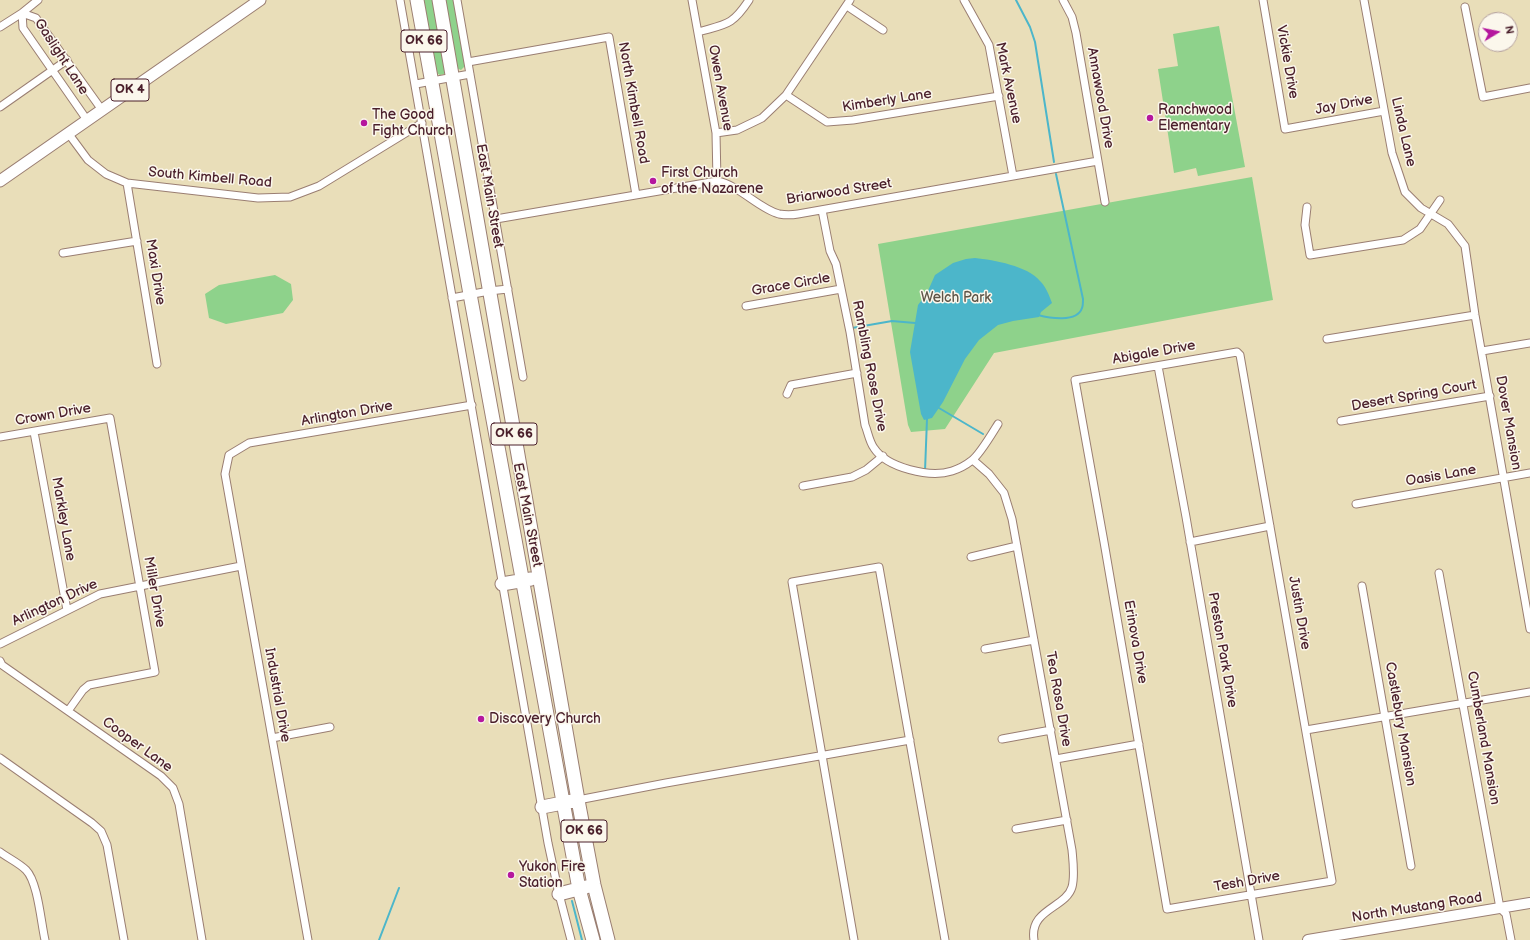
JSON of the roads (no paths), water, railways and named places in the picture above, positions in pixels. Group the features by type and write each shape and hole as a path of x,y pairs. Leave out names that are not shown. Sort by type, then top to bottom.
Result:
{"highway":[{"name":"East Main Street","path":"417,0 579,889 593,940"},
{"name":"East Main Street","path":"439,0 578,800 594,885 608,940"},
{"path":"502,584 539,578"},
{"path":"542,807 578,800"},
{"path":"559,894 594,885"}],"main road":[{"name":"OK 4","path":"0,181 260,0"}],"street":[{"path":"0,27 22,13 38,0"},
{"path":"400,0 416,84 452,298 542,807 559,894 571,940"},
{"name":"East Main Street","path":"457,0 523,377"},
{"name":"Owen Avenue","path":"692,0 716,133 717,181"},
{"path":"698,32 728,24 739,14 748,0"},
{"name":"Mark Avenue","path":"964,0 989,45 1013,176"},
{"name":"Annawood Drive","path":"1063,0 1075,27 1105,202"},
{"name":"Vickie Drive","path":"1263,0 1285,129"},
{"name":"Linda Lane","path":"1364,0 1392,153 1406,192 1421,208 1448,224 1465,246 1475,315"},
{"path":"716,133 737,130 762,118 786,95 848,3 883,30"},
{"path":"1465,7 1483,96 1530,88"},
{"name":"Gaslight Lane","path":"87,120 23,28 22,13 36,18 102,110"},
{"name":"North Kimbell Road","path":"468,62 609,37 636,195"},
{"path":"0,107 67,60"},
{"path":"416,84 470,74"},
{"name":"Kimberly Lane","path":"786,95 827,122 853,120 999,96"},
{"name":"Jay Drive","path":"1285,129 1384,111"},
{"name":"South Kimbell Road","path":"68,133 88,160 106,174 127,183 258,198 290,196 319,186 422,123"},
{"name":"Briarwood Street","path":"717,181 734,188 778,214 798,214 1098,161"},
{"path":"496,220 717,181"},
{"name":"Maxi Drive","path":"127,183 157,364"},
{"path":"1308,207 1305,224 1310,255 1404,240 1420,229 1440,200"},
{"name":"Rambling Rose Drive","path":"822,210 830,251 836,264 857,373 865,425 874,449 887,461 922,473 952,471 973,460 998,424"},
{"path":"63,253 137,241"},
{"path":"452,298 508,289"},
{"name":"Grace Circle","path":"746,306 841,289"},
{"path":"1328,339 1475,315"},
{"name":"Dover Mansion","path":"1475,315 1530,629"},
{"path":"1482,351 1530,343"},
{"name":"Abigale Drive","path":"1075,380 1237,352"},
{"name":"Justin Drive","path":"1237,352 1240,355 1332,881"},
{"name":"Preston Park Drive","path":"1158,366 1190,542 1258,940"},
{"path":"787,394 792,385 857,373"},
{"name":"Erinova Drive","path":"1075,380 1167,909"},
{"name":"Desert Spring Court","path":"1341,421 1490,396"},
{"name":"Arlington Drive","path":"229,455 249,444 472,405"},
{"name":"Crown Drive","path":"0,438 110,418"},
{"name":"Miller Drive","path":"68,711 83,690 89,685 155,672 110,418"},
{"name":"Markley Lane","path":"34,432 67,610"},
{"name":"Industrial Drive","path":"229,455 225,474 308,940"},
{"path":"803,486 852,477 866,470 883,456"},
{"name":"Tea Rosa Drive","path":"973,460 989,474 1004,493 1012,519 1051,730 1074,867 1072,888 1066,896 1046,911 1035,925 1032,931 1034,940"},
{"name":"Oasis Lane","path":"1356,504 1530,473"},
{"path":"1190,542 1270,526"},
{"path":"971,558 1017,546"},
{"name":"Arlington Drive","path":"0,644 100,594 241,566"},
{"path":"854,940 792,582 879,567 945,940"},
{"name":"Cumberland Mansion","path":"1439,573 1464,703 1500,908 1506,914 1511,940"},
{"name":"Castlebury Mansion","path":"1362,586 1412,866"},
{"path":"985,649 1034,640"},
{"name":"Cooper Lane","path":"0,661 2,665 161,776 173,788 178,804 202,940"},
{"path":"1306,730 1530,692"},
{"path":"272,738 330,727"},
{"path":"1002,740 1051,730"},
{"path":"578,800 910,740"},
{"path":"1056,759 1139,744"},
{"path":"0,758 92,823 101,831 107,845 124,940"},
{"path":"1016,829 1067,820"},
{"path":"0,852 26,870 32,878 44,940"},
{"name":"Tesh Drive","path":"1167,909 1332,881"},
{"name":"North Mustang Road","path":"1308,940 1530,903"}],"water":[{"path":"975,258 1001,262 1027,271 1042,283 1052,303 1041,312 1039,317 998,325 979,340 965,359 943,402 932,418 924,420 921,414 910,352 918,305 927,293 935,275 953,263"}],"waterway":[{"path":"1016,0 1030,27 1035,42 1054,162"},
{"path":"1038,315 1055,318 1069,318 1079,313 1083,305 1083,299 1056,174"},
{"path":"852,328 892,321 915,323"},
{"path":"939,408 983,434"},
{"path":"925,471 927,419"},
{"path":"379,940 399,888"},
{"path":"572,901 582,940"}],"place":[{"name":"Ranchwood Elementary","path":"1150,118"},
{"name":"The Good Fight Church","path":"364,123"},
{"name":"First Church of the Nazarene","path":"653,181"},
{"name":"Discovery Church","path":"481,719"},
{"name":"Yukon Fire Station","path":"511,875"}],"park label":[{"name":"Welch Park","path":"956,298"}]}
